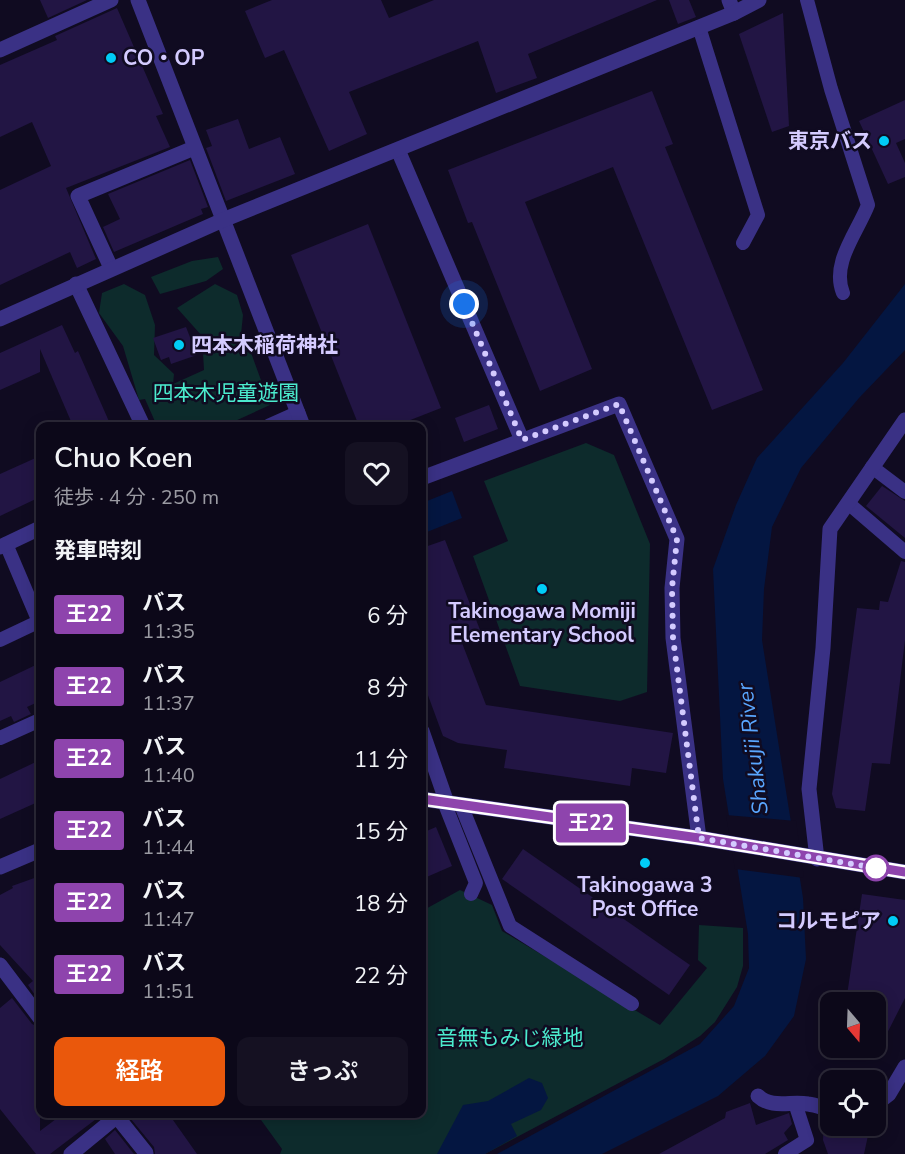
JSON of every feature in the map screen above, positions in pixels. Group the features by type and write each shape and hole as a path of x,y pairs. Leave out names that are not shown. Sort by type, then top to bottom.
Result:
{"street":[{"path":"0,50 111,0"},
{"path":"138,0 301,419"},
{"path":"0,319 223,220 699,27 732,6 759,0"},
{"path":"111,268 78,196 194,148"},
{"path":"398,150 522,440"},
{"path":"76,284 141,422"},
{"path":"426,476 619,404 677,539 672,588 673,638 699,838"},
{"path":"817,859 808,789 823,648 830,529 905,420"},
{"path":"3,545 36,530"},
{"path":"426,741 450,803"},
{"path":"426,800 699,838 905,872"},
{"path":"0,867 36,852"},
{"path":"0,965 36,1013"},
{"path":"886,1096 905,1067"},
{"path":"758,1096 764,1101 820,1108"},
{"path":"71,1154 112,1118"},
{"path":"117,1118 146,1154"}],"lane":[{"path":"807,0 831,89 868,205 841,263 839,284 843,293"},
{"path":"699,27 758,215 743,243"},
{"path":"872,467 905,492"},
{"path":"848,503 905,552"},
{"path":"3,545 36,615"},
{"path":"0,640 36,625"},
{"path":"0,738 36,722"},
{"path":"450,803 476,883 471,894"},
{"path":"450,803 510,926 632,1004"},
{"path":"785,1154 807,1140 795,1103"}],"green space":[{"path":"218,257 223,269 206,281 160,294 151,277 192,261"},
{"name":"四本木児童遊園","path":"124,284 145,295 155,325 154,355 174,374 173,384 204,370 202,336 177,308 215,284 237,295 243,315 239,354 250,350 270,405 233,422 155,422 145,399 139,400 123,346 99,313 102,293"},
{"path":"586,443 614,455 650,544 647,692 620,701 520,686 473,556 508,541 484,481"},
{"name":"音無もみじ緑地","path":"460,890 492,905 502,931 660,1025 707,968 698,960 699,925 743,928 743,966 737,987 715,1022 700,1036 664,1059 485,1154 280,1154 282,1149 260,1118 426,1118 426,909"}],"water":[{"name":"Shakujii River","path":"905,284 905,350 859,398 801,468 772,527 764,589 762,640 803,898 806,959 794,1016 765,1056 718,1096 602,1154 497,1154 700,1044 734,1006 749,968 748,934 723,779 713,569 736,505 757,458 843,363"},
{"path":"452,491 462,518 426,532 426,501"},
{"path":"529,1078 542,1083 548,1098 541,1110 511,1124 517,1136 485,1154 437,1154 463,1105 488,1101"}],"pier":[{"path":"726,815 796,821 804,878 735,869"}],"building":[{"path":"40,0 87,0 48,18"},
{"path":"272,0 381,0 389,18 434,0 657,0 528,54 537,78 496,93 478,41 349,92 367,134 329,151 284,50 265,58 245,11"},
{"path":"669,0 689,0 696,17 678,24"},
{"path":"117,8 163,114 156,116 170,147 66,188 96,259 77,268 70,252 0,285 0,190 51,166 32,122 0,137 0,65 57,40 55,36"},
{"path":"783,13 789,126 772,132 739,34"},
{"path":"652,91 673,144 665,147 763,390 712,410 613,167 525,202 592,369 540,391 472,222 468,223 448,170"},
{"name":"東京バス","path":"905,100 905,139 896,143 905,163 905,177 888,184 859,121"},
{"path":"238,119 249,149 280,137 295,174 226,201 206,148 212,146 206,130"},
{"path":"190,160 208,207 201,209 203,214 114,252 103,227 120,219 108,194"},
{"path":"368,224 441,408 405,422 357,422 291,255"},
{"path":"62,325 75,353 78,351 109,422 71,422 40,349 40,372 0,390 0,353"},
{"path":"186,327 197,355 171,364 169,357 161,360 153,338"},
{"path":"489,405 498,429 464,442 455,418"},
{"path":"36,458 36,499 0,516 0,474"},
{"path":"882,486 905,501 905,538 866,506"},
{"path":"445,540 482,635 462,643 486,705 673,733 666,773 632,768 630,786 504,768 507,750 458,743 443,736 426,690 426,547"},
{"path":"901,561 905,562 905,640 890,764 872,763 865,811 836,808 832,794 857,608 879,610 880,601 888,602"},
{"path":"36,665 36,703 27,707 31,714 14,722 11,716 0,721 0,682"},
{"path":"36,762 36,803 0,819 0,779"},
{"path":"436,827 452,866 426,877 426,831"},
{"path":"523,849 690,965 669,995 502,879"},
{"path":"36,877 36,996 28,985 33,981 0,945 0,895 13,888 12,886"},
{"path":"862,894 905,900 905,998 886,1035 886,992 847,992"},
{"path":"12,998 36,1026 36,1118 40,1118 40,1131 57,1118 97,1118 50,1154 36,1154 0,1109 0,1008"},
{"path":"750,1103 756,1125 789,1113 792,1124 784,1133 788,1140 765,1154 659,1154 725,1118 726,1112"},
{"path":"130,1118 172,1118 197,1154 155,1154 154,1147"},
{"path":"115,1130 134,1154 115,1154 105,1139"},
{"path":"823,1136 868,1136 864,1154 828,1154"}],"bus line":[{"name":"王22","path":"426,800 699,838 905,872"}],"place":[{"name":"CO・OP","path":"111,58"},
{"name":"東京バス","path":"884,141"},
{"name":"四本木稲荷神社","path":"179,345"},
{"name":"Takinogawa Momiji Elementary School","path":"542,589"},
{"name":"Takinogawa 3 Post Office","path":"645,863"},
{"name":"コルモピア","path":"893,921"}],"route":[{"path":"464,304 522,440 619,404 677,539 672,588 673,638 699,838 876,868"}]}
